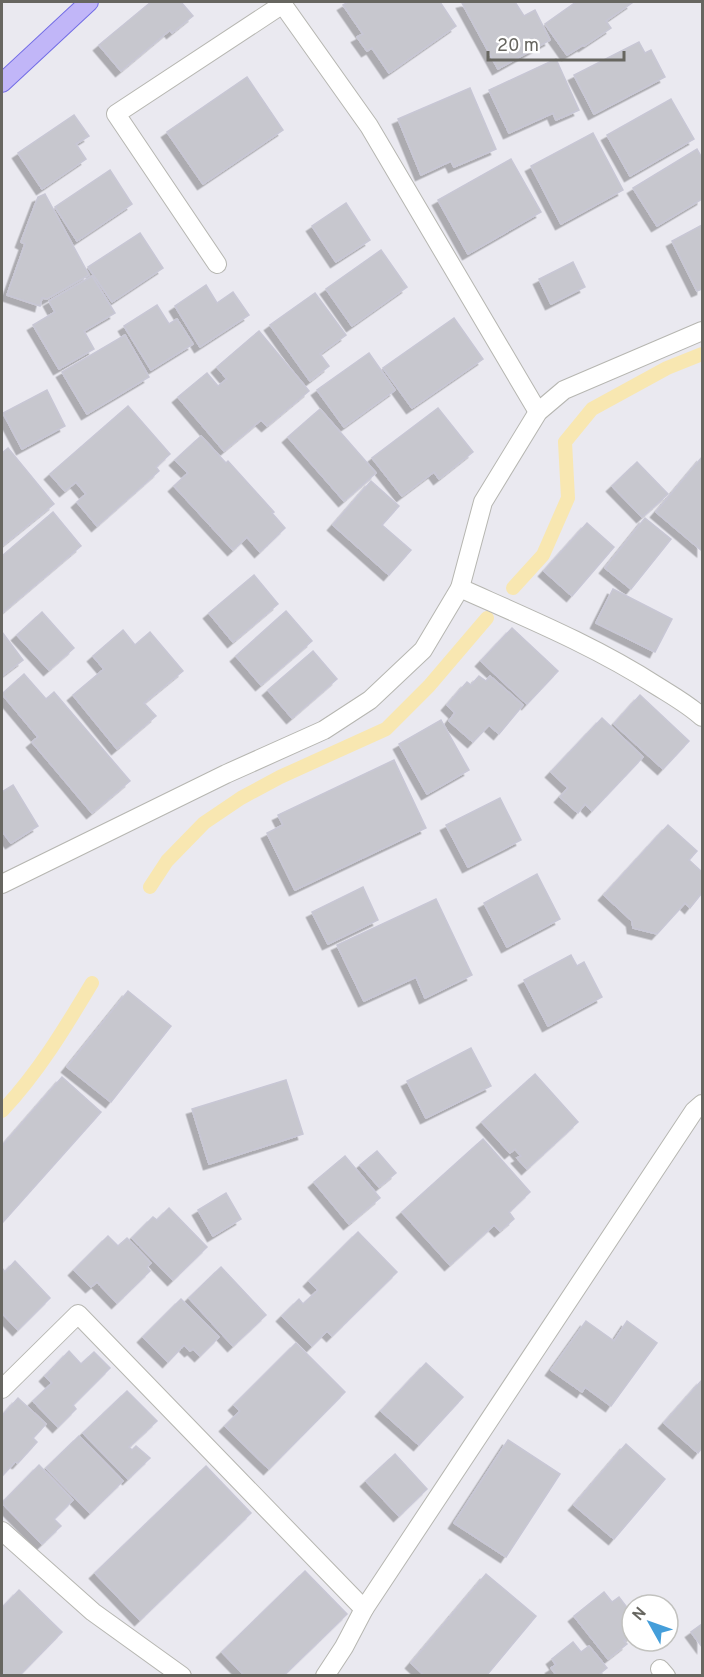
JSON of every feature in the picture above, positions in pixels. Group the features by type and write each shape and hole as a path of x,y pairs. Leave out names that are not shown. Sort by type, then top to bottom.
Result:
{"main road":[{"path":"2,83 89,2"}],"street":[{"path":"217,264 116,114 282,3 369,126 538,412"},
{"path":"2,884 226,774 324,730 370,700 423,650 460,588 483,502 538,412 564,390 702,331"},
{"path":"460,588 561,632 626,666 693,708 702,717"},
{"path":"325,1676 344,1647 364,1609 694,1111 702,1104"},
{"path":"2,1389 78,1314 364,1609"},
{"path":"2,1531 93,1612 182,1676"}],"building":[{"path":"151,2 181,2 193,16 172,33 170,30 121,71 99,45"},
{"path":"348,2 440,2 456,26 389,73 372,48 367,51 357,37 363,34 343,5"},
{"path":"515,2 524,16 535,10 550,40 498,69 462,3"},
{"path":"576,2 632,3 606,21 611,28 567,55 545,24"},
{"path":"639,42 645,53 651,50 665,77 594,114 574,75"},
{"path":"556,59 579,110 556,120 553,113 509,133 489,90"},
{"path":"247,77 283,130 203,184 167,132"},
{"path":"470,88 496,149 454,167 451,161 421,175 398,119"},
{"path":"671,99 694,139 630,176 607,135"},
{"path":"74,115 89,136 76,144 86,159 42,189 18,153"},
{"path":"593,133 623,190 561,224 531,166"},
{"path":"697,149 702,158 702,199 657,226 633,188"},
{"path":"511,159 541,212 468,254 438,200"},
{"path":"110,170 132,204 77,241 55,207"},
{"path":"45,194 89,275 47,299 42,298 40,306 7,295 25,244 21,242 38,197"},
{"path":"346,203 370,240 336,262 312,226"},
{"path":"702,225 702,289 697,291 672,241"},
{"path":"140,233 163,268 112,302 88,267"},
{"path":"381,250 407,287 352,326 326,289"},
{"path":"573,262 585,287 551,304 539,279"},
{"path":"92,276 115,313 84,331 94,349 59,369 33,325 55,312 49,301"},
{"path":"206,285 217,303 233,292 249,315 200,347 175,306"},
{"path":"315,293 346,335 320,354 329,366 310,381 270,325"},
{"path":"157,305 169,324 177,319 193,344 151,370 124,326"},
{"path":"454,318 483,359 412,408 383,368"},
{"path":"259,331 309,391 267,426 261,420 224,451 178,397 207,373 218,386 227,379 217,367"},
{"path":"125,335 149,377 87,414 62,372"},
{"path":"369,353 395,390 344,427 317,390"},
{"path":"47,390 65,426 22,449 3,413"},
{"path":"128,406 170,454 156,467 159,471 97,526 77,502 86,494 76,482 65,491 50,474"},
{"path":"438,408 473,452 439,479 434,472 402,496 372,458"},
{"path":"320,409 376,473 344,501 288,437"},
{"path":"201,436 226,463 228,461 274,512 272,513 285,528 260,552 247,537 233,550 174,486 188,473 175,460"},
{"path":"8,448 54,504 2,546 2,453"},
{"path":"702,457 702,551 656,512"},
{"path":"637,462 668,494 642,517 612,486"},
{"path":"371,481 399,506 382,525 411,550 389,575 333,525"},
{"path":"53,512 81,546 2,613 2,556"},
{"path":"645,518 671,539 631,589 605,568"},
{"path":"587,523 614,547 572,596 544,571"},
{"path":"254,575 278,604 233,642 209,613"},
{"path":"613,589 672,619 655,652 596,623"},
{"path":"286,611 312,641 261,685 236,656"},
{"path":"42,612 74,648 49,670 17,635"},
{"path":"512,628 558,671 527,704 481,661"},
{"path":"123,630 135,645 150,632 183,671 144,703 156,716 117,749 73,695 104,669 93,656"},
{"path":"2,632 23,660 2,676"},
{"path":"313,651 337,679 292,718 268,690"},
{"path":"24,674 46,699 54,692 130,781 92,813 32,742 38,737 2,694"},
{"path":"479,676 486,681 490,676 523,705 499,734 489,725 473,742 449,721 455,713 447,705 467,682 471,685"},
{"path":"640,695 689,741 663,769 614,724"},
{"path":"602,718 643,757 592,811 585,804 578,813 560,797 568,788 551,772"},
{"path":"441,720 469,770 427,794 399,744"},
{"path":"394,760 426,828 295,890 267,833 283,825 278,815"},
{"path":"13,785 38,826 11,843 2,831 2,792"},
{"path":"500,798 521,840 468,867 446,825"},
{"path":"668,825 697,851 689,860 702,872 702,893 690,908 685,903 657,934 633,928 632,921 604,895"},
{"path":"537,874 560,919 507,947 484,903"},
{"path":"363,887 378,920 328,944 312,912"},
{"path":"436,899 472,975 425,998 416,977 364,1001 337,945"},
{"path":"571,955 577,966 584,962 602,997 548,1026 524,980"},
{"path":"128,991 171,1026 111,1102 67,1067"},
{"path":"471,1048 491,1086 426,1118 407,1081"},
{"path":"535,1074 578,1122 527,1169 517,1158 521,1156 515,1149 510,1153 482,1122"},
{"path":"62,1077 101,1112 2,1223 2,1146"},
{"path":"286,1080 303,1134 209,1164 192,1109"},
{"path":"483,1139 530,1192 509,1212 514,1219 500,1231 494,1225 450,1265 402,1212"},
{"path":"377,1151 396,1173 379,1187 360,1165"},
{"path":"345,1156 380,1198 349,1224 314,1182"},
{"path":"226,1193 241,1219 213,1236 198,1210"},
{"path":"169,1208 207,1247 173,1280 132,1238 153,1217 157,1220"},
{"path":"358,1232 397,1272 332,1336 327,1331 312,1346 282,1316 299,1299 303,1304 318,1290 309,1281"},
{"path":"108,1236 118,1246 127,1238 151,1263 147,1267 150,1271 117,1303 97,1282 91,1287 74,1270"},
{"path":"15,1261 50,1298 18,1330 2,1313 2,1268 5,1272"},
{"path":"221,1267 266,1315 233,1346 189,1298"},
{"path":"181,1299 219,1337 200,1356 193,1349 190,1351 184,1345 168,1362 143,1337"},
{"path":"586,1321 614,1341 627,1321 657,1343 611,1406 585,1387 582,1392 551,1370"},
{"path":"296,1343 345,1392 269,1469 225,1426 240,1411 234,1405"},
{"path":"69,1351 81,1364 94,1352 110,1368 73,1405 76,1409 58,1427 33,1401 52,1383 45,1376"},
{"path":"426,1363 463,1397 419,1445 381,1411"},
{"path":"702,1380 702,1448 698,1453 664,1423"},
{"path":"127,1391 157,1421 129,1447 132,1450 136,1446 150,1458 128,1479 83,1433"},
{"path":"18,1398 46,1424 33,1438 37,1442 18,1463 15,1462 2,1476 2,1416"},
{"path":"79,1436 123,1481 90,1513 46,1468"},
{"path":"508,1440 560,1474 506,1557 454,1523"},
{"path":"626,1444 665,1479 614,1539 574,1505"},
{"path":"395,1454 427,1489 399,1516 366,1481"},
{"path":"39,1465 73,1500 54,1519 61,1526 42,1544 2,1503"},
{"path":"206,1466 251,1513 140,1620 95,1573"},
{"path":"305,1571 347,1614 283,1676 245,1676 222,1652"},
{"path":"486,1574 536,1616 486,1676 425,1676 411,1663"},
{"path":"19,1590 62,1632 19,1676 6,1676 2,1671 2,1608"},
{"path":"604,1592 612,1602 619,1597 620,1650 608,1659 574,1616"},
{"path":"702,1624 702,1647 691,1632"},
{"path":"573,1642 581,1652 589,1646 607,1668 597,1676 557,1676 551,1668 556,1665 552,1659"}],"waterway":[{"path":"513,588 543,555 568,498 565,442 592,409 667,368 702,354"},
{"path":"150,887 167,861 204,823 241,798 280,777 386,729 429,686 487,618"},
{"path":"2,1111 39,1066 92,983"}]}
